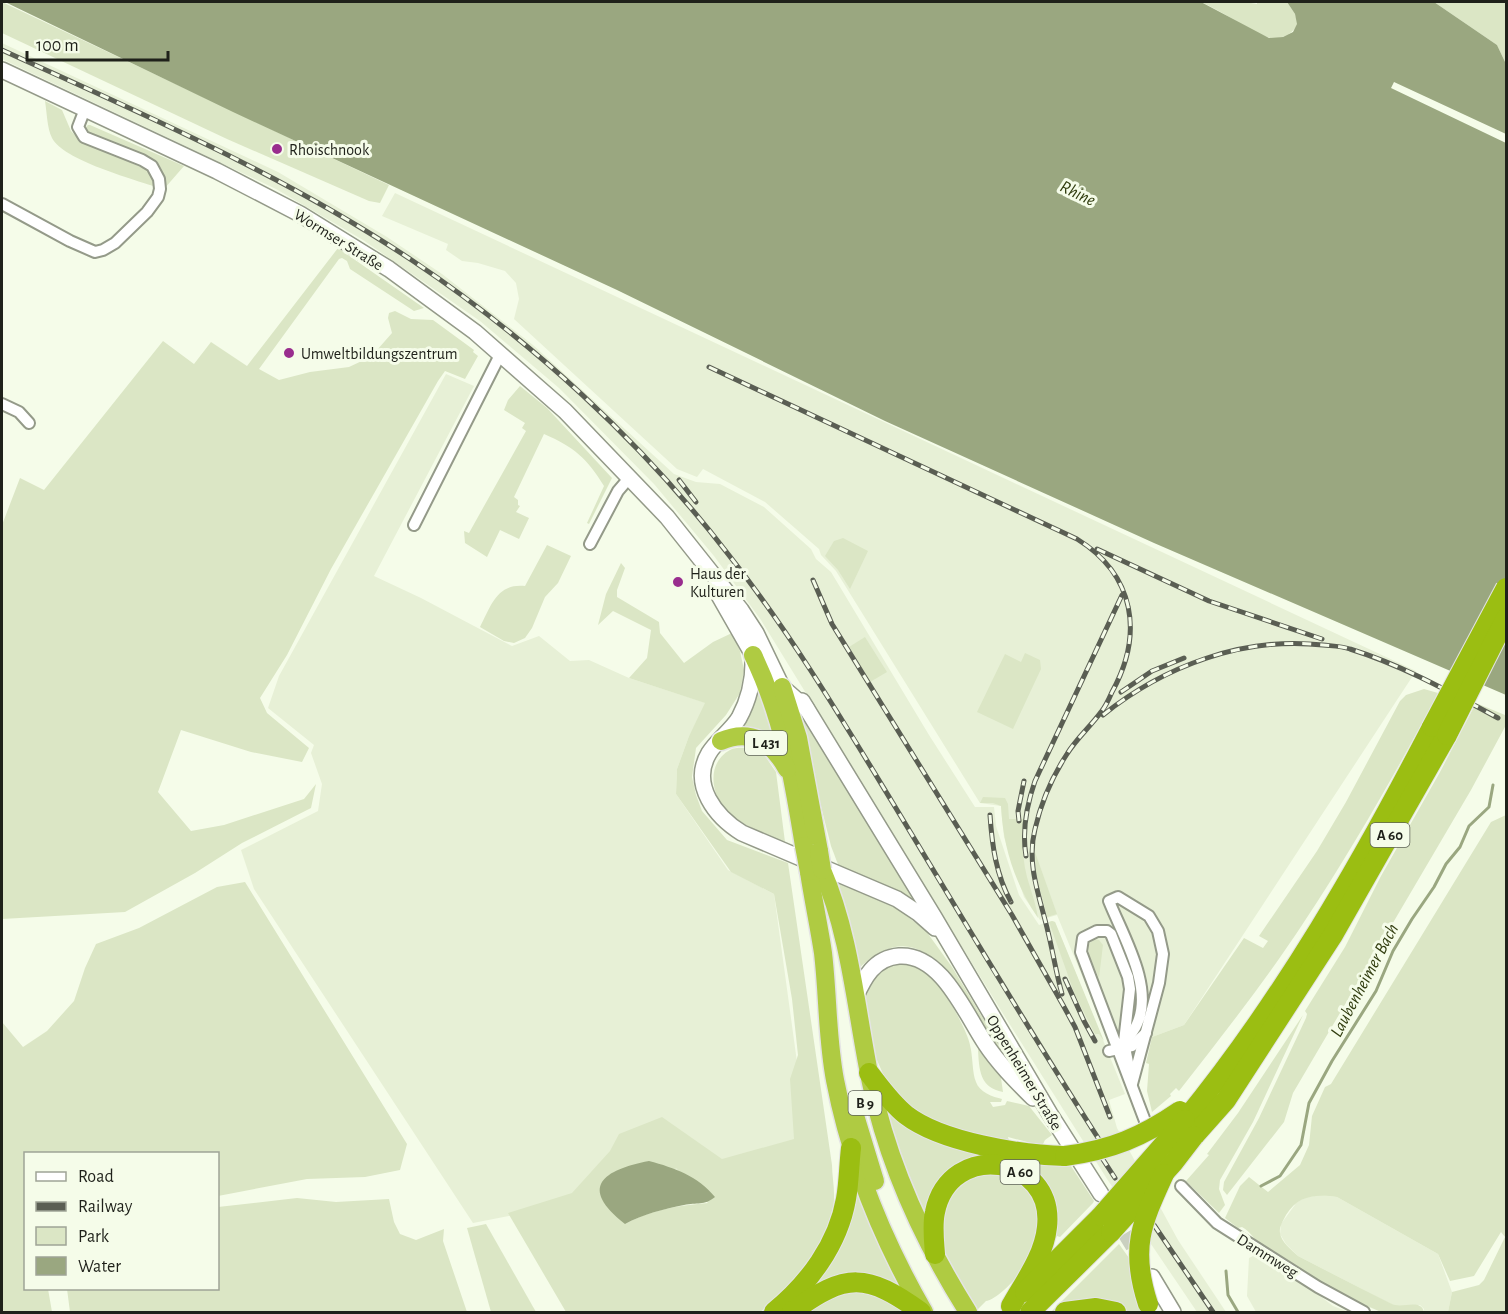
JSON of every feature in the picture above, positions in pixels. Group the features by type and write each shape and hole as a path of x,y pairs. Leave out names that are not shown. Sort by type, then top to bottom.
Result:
{"highway":[{"name":"A 60","path":"1150,1308 1139,1267 1139,1245 1144,1220 1186,1122 1226,1100 1333,935 1439,731 1506,588"},
{"name":"A 60","path":"1030,1312 1106,1224 1186,1122 1267,1011 1506,618"},
{"name":"B 9","path":"760,655 820,875 850,1037 875,1138 913,1235 956,1312"},
{"name":"B 9","path":"782,687 798,738 812,848"},
{"name":"L 431","path":"721,741 741,735 763,740 777,752 794,781"},
{"name":"B 9","path":"820,875 824,967 852,1104 872,1172 900,1243 937,1312"},
{"path":"820,875 838,915 869,1073 896,1168 915,1214 968,1312"},
{"path":"824,967 825,1002 832,1061 851,1148 886,1240 923,1312"},
{"name":"B 9","path":"869,1073 898,1108 935,1131 990,1146 1046,1156 1065,1156 1100,1150 1146,1133 1186,1122"},
{"path":"774,1312 810,1276 824,1256 835,1234 846,1201 851,1148"},
{"name":"A 60","path":"935,1254 935,1211 944,1189 952,1179 968,1168 985,1164 1005,1165 1021,1172 1035,1185 1043,1198 1047,1212 1047,1228 1042,1249 1007,1309"},
{"name":"A 60","path":"1007,1309 1164,1174"},
{"path":"792,1312 823,1291 841,1284 855,1282 885,1289 923,1312"},
{"path":"1065,1312 1090,1308 1116,1312"}],"main road":[{"name":"Wormser Straße","path":"2,70 217,171 300,214 397,275 441,306 501,353 565,411 667,517 690,545 760,655"},
{"name":"L 431","path":"760,655 782,687 806,708"},
{"name":"L 431","path":"760,655 785,673 952,950"},
{"name":"L 431","path":"760,655 748,698 734,725 708,755 702,774 706,795 722,818 742,833 897,899 930,923 952,950"},
{"name":"Oppenheimer Straße","path":"952,950 1050,1114 1101,1194"},
{"path":"855,998 867,974 883,960 904,956 924,961 945,982 986,1045 1050,1114"},
{"path":"1152,1277 1173,1312"}],"street":[{"path":"2,204 95,252 115,243 147,212 158,197 160,189 157,172 147,162 84,137 78,127 85,109"},
{"path":"414,525 501,353"},
{"path":"2,404 19,412 29,423"},
{"path":"590,544 615,496 630,477"},
{"path":"1119,1048 1135,1029 1141,1014 1143,990 1109,901 1119,897 1149,916 1158,931 1163,947 1162,969 1132,1084"},
{"path":"1132,1084 1122,1062 1119,1048 1130,989 1128,977 1111,934 1102,930 1097,931 1083,938 1081,952 1119,1048 1132,1084 1145,1121"},
{"path":"1119,1048 1138,1041 1147,1033"},
{"name":"Dammweg","path":"1181,1186 1217,1223 1318,1287 1364,1312"}],"shaded area":[{"path":"2,43 278,172 387,237 442,274 533,345 674,474 696,482 720,484 764,507 811,549 816,559 831,572 975,807 994,807 996,826 1019,895 1039,925 1055,922 1125,1094 1109,1100 1117,1128 1178,1240 1226,1312 1197,1312 1107,1179 761,620 714,556 654,484 559,388 480,321 363,240 276,189 2,59"},
{"path":"395,193 1416,671 1184,1025 1152,1037 1108,1039 1057,915 1040,920 1024,897 1004,837 1001,806 980,803 836,571 821,555 819,549 765,502 703,469 697,477 677,469 514,319 519,299 516,283 505,271 462,261 446,250 448,244 382,216"},
{"path":"446,374 474,386 374,576 512,646 539,636 570,661 589,660 629,678 706,703 689,736 677,769 676,794 728,870 774,894 810,1157 473,1223 254,889 241,850 318,811 322,784 311,753 314,745 268,708 279,676"},
{"path":"1321,1195 1337,1197 1438,1254 1452,1292 1448,1312 1424,1312 1420,1305 1397,1307 1298,1256 1280,1234 1281,1224 1297,1202 1307,1197"},
{"path":"1255,1255 1292,1274 1333,1306 1349,1312 1256,1312 1247,1296 1249,1258"}],"green space":[{"path":"2,2 389,185 380,203 369,201 227,139 2,33"},
{"path":"1201,2 1257,4 1257,2 1287,2 1298,24 1287,35 1271,38"},
{"path":"1434,2 1506,2 1506,64 1497,45"},
{"path":"45,101 62,110 71,131 80,140 151,172 156,187 100,168 70,154 59,146 50,134"},
{"path":"88,125 184,166 164,189 164,180 158,166 144,155 86,132 85,128"},
{"path":"338,248 424,308 414,311 350,269 347,261 339,259 259,369 279,380 310,372 349,367 366,359 392,333 388,318 389,313 395,311 411,319 433,320 474,350 473,352 478,356 465,379 445,371 438,381 331,569 287,655 260,698 267,713 309,748 302,762 251,752 181,730 158,792 191,831 224,825 304,799 316,784 311,808 242,843 195,873 125,912 2,919 2,525 20,478 44,490 163,341 194,364 211,342 247,366"},
{"path":"520,386 547,408 612,478 589,524 587,523 604,486 579,454 544,434 514,497 520,506 516,512 529,518 519,539 500,530 487,557 465,543 464,531 469,533 526,431 522,428 525,423 504,410 508,400"},
{"path":"843,538 868,551 850,589 838,570 825,556 834,541"},
{"path":"547,545 571,556 558,583 545,597 532,628 525,638 514,643 504,641 480,627 501,592 515,586 525,586"},
{"path":"621,563 625,568 617,590 617,597 659,622 660,633 684,663 713,642 732,633 740,651 744,670 740,693 726,715 696,748 692,777 696,795 702,811 727,840 788,863 832,1165 834,1202 822,1237 814,1252 795,1278 760,1312 566,1312 508,1213 572,1193 610,1151 619,1134 662,1117 722,1159 794,1139 790,1079 798,1055 792,999 774,894 731,872 676,794 677,769 689,736 705,703 629,678 647,658 651,630 613,611 598,625 606,594","holes":["676,1168 708,1203 665,1209 625,1224"]},
{"path":"865,637 887,672 870,682 849,647"},
{"path":"1025,653 1040,660 1041,669 1013,729 977,712 1005,654 1021,662"},
{"path":"756,681 780,744 735,730"},
{"path":"1424,689 1438,693 1374,809 1322,894 1243,1008 1179,1091 1176,1088 1170,1094 1171,1096 1152,1112 1147,1091 1149,1064 1146,1063 1152,1037 1184,1025 1244,938 1263,948 1268,941 1259,936 1317,851 1400,701 1406,695"},
{"path":"795,703 919,902 916,904 839,867 831,846"},
{"path":"1476,703 1505,715 1506,725 1471,790 1293,1093 1284,1122 1227,1195 1223,1190 1224,1182 1259,1118 1306,1018 1305,1011 1345,947 1381,876"},
{"path":"749,748 765,756 776,772 785,842 743,823 730,814 718,800 714,781 717,763 730,750"},
{"path":"983,797 1005,798 1008,804 1009,819 1023,819 1024,863 1038,918 1023,892 1012,865 1004,836 1001,806 993,803 980,803"},
{"path":"1506,815 1506,1312 1448,1312 1452,1292 1479,1285 1484,1280 1505,1237 1501,1232 1474,1276 1450,1281 1438,1254 1337,1197 1308,1197 1296,1203 1286,1215 1280,1231 1285,1243 1298,1256 1392,1304 1419,1306 1424,1312 1381,1312 1344,1296 1265,1250 1245,1229 1238,1228 1225,1218 1240,1186 1249,1177 1268,1192 1300,1165 1309,1145 1312,1116 1325,1087 1331,1084 1491,822"},
{"path":"1035,852 1057,914 1047,917 1036,874"},
{"path":"245,882 407,1144 400,1170 365,1177 307,1179 219,1196 219,1152 24,1152 24,1290 48,1290 52,1312 2,1312 2,1022 23,1047 47,1031 74,1001 96,944 139,928 217,887"},
{"path":"839,883 898,909 926,931 952,967 1013,1068 991,1044 951,979 936,962 920,950 902,946 881,952 855,970"},
{"path":"1049,922 1055,922 1104,1041 1099,1034 1095,1034 1075,995"},
{"path":"1094,939 1099,940 1103,945 1099,978 1089,956 1089,944"},
{"path":"899,963 923,968 932,975 964,1028 971,1049 978,1086 987,1094 1002,1099 1001,1102 990,1102 993,1107 1005,1105 1007,1101 1029,1106 1052,1135 1045,1140 1042,1146 1008,1137 1010,1144 969,1135 917,1115 887,1083 873,1051 865,1009 865,996 875,975"},
{"path":"1303,1015 1253,1122 1220,1180 1219,1189 1225,1205 1219,1213 1186,1181 1209,1155 1207,1154 1238,1113"},
{"path":"982,1048 1004,1076 1001,1078 1003,1092 990,1087 982,1077 978,1049"},
{"path":"882,1102 893,1114 1069,1163 1094,1201 1060,1237 1057,1236 1050,1244 1044,1189 975,1161 929,1224 918,1208"},
{"path":"987,1168 1023,1179 1043,1220 1034,1252 1024,1268 1012,1283 976,1311 942,1253 938,1218 953,1185"},
{"path":"853,1182 906,1294 889,1285 793,1301"},
{"path":"297,1198 336,1202 389,1199 394,1222 400,1234 416,1240 444,1229 443,1241 467,1312 70,1312 67,1290 219,1290 219,1207"},
{"path":"486,1224 536,1312 491,1312 467,1228"},
{"path":"1119,1244 1129,1258 1145,1312 1126,1312 1116,1308 1066,1308 1051,1312"},
{"path":"867,1286 907,1312 798,1312 811,1301"}],"water":[{"name":"Rhine","path":"5,2 1201,2 1269,38 1283,37 1293,32 1297,24 1295,14 1287,2 1434,2 1497,45 1506,64 1506,134 1394,82 1391,88 1506,143 1506,695 1154,543 885,421 617,290 233,112"},
{"path":"649,1161 694,1178 715,1197 704,1203 654,1212 625,1224 602,1200 600,1190 602,1182 619,1169"}],"waterway":[{"name":"Laubenheimer Bach","path":"1261,1186 1280,1176 1301,1145 1309,1103 1332,1061 1376,991 1393,951 1412,919 1434,887 1446,864 1460,847 1469,826 1489,807 1493,785"},
{"name":"Laubenheimer Bach","path":"1226,1271 1228,1295 1238,1312"}],"tunnel":[{"path":"1113,1214 1140,1258"}],"railway":[{"path":"2,50 212,147 264,173 364,230 413,261 500,324 542,359 622,433 695,512 750,583 793,644 853,737 1020,1014 1100,1141"},
{"path":"709,367 1077,539 1111,570 1122,588 1128,607 1130,628 1128,649 1122,670 1109,700 1071,749 1057,772 1040,810 1033,842 1035,881 1062,994"},
{"path":"679,480 696,502"},
{"path":"1097,549 1209,601 1322,639"},
{"path":"813,580 832,624 1012,915 1063,1005 1075,1027 1110,1117"},
{"path":"1026,856 1026,818 1035,781 1122,595"},
{"path":"1103,715 1152,682 1206,658 1235,650 1293,643 1340,647 1369,655 1426,680 1498,718"},
{"path":"1121,692 1152,671 1184,658"},
{"path":"1019,821 1018,811 1024,781"},
{"path":"990,815 996,860 1011,902"},
{"path":"1065,979 1095,1041"},
{"path":"1102,1158 1115,1178"},
{"path":"1154,1225 1213,1312"}],"place":[{"name":"Rhoischnook","path":"277,149"},
{"name":"Umweltbildungszentrum","path":"289,353"},
{"name":"Haus der Kulturen","path":"678,582"}]}
